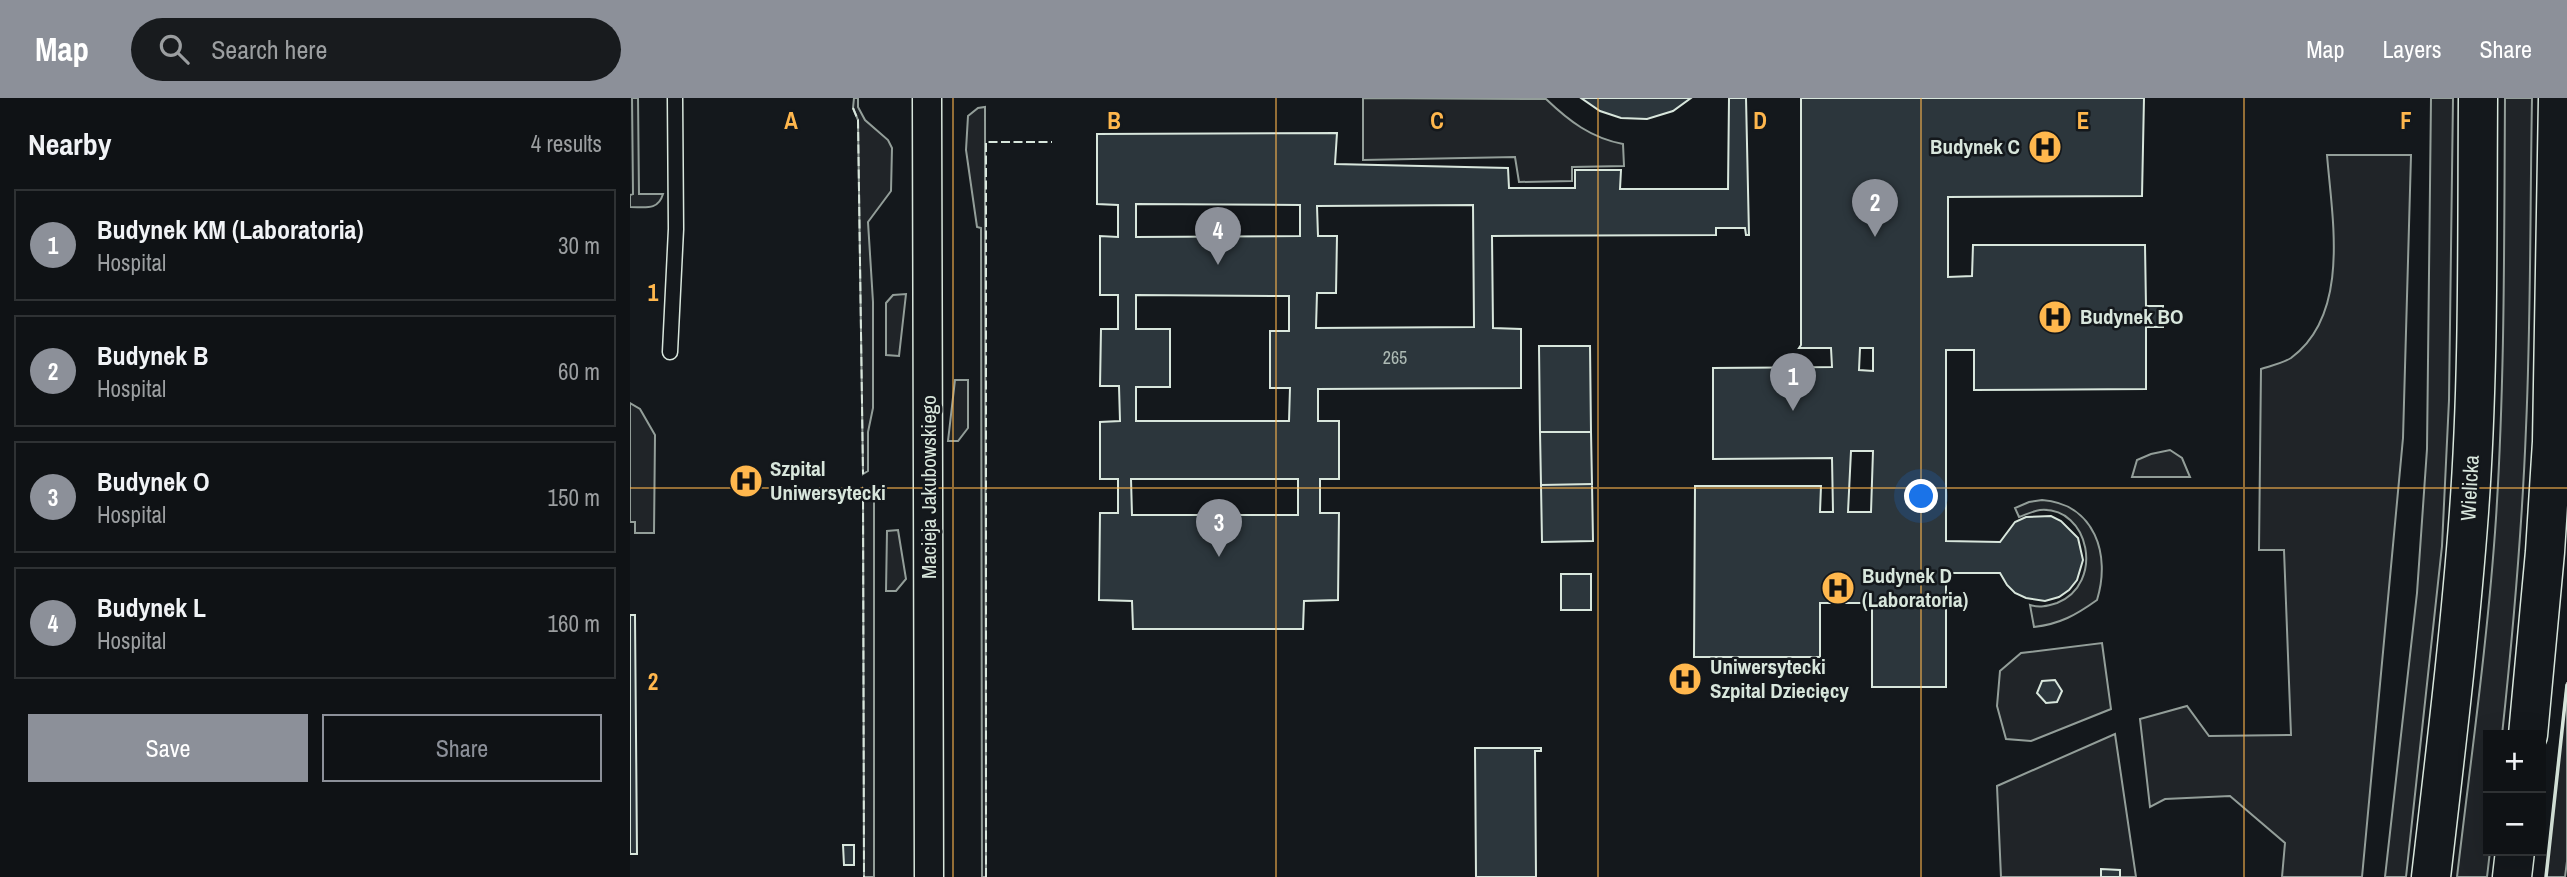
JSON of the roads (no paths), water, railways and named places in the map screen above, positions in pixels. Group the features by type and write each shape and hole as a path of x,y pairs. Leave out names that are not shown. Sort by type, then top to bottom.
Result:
{"main road":[{"name":"Wielicka","path":"2431,877 2460,622 2469,510 2479,98"},
{"path":"2528,730 2552,442 2558,98"},
{"path":"2512,877 2514,856"}],"street":[{"name":"Macieja Jakubowskiego","path":"927,98 929,877"}],"lane":[{"path":"670,352 676,229 675,98"}],"place":[{"name":"Budynek C","path":"2045,147"},
{"name":"Budynek B","path":"1875,237"},
{"name":"Budynek L","path":"1218,265"},
{"name":"Budynek BO","path":"2055,317"},
{"name":"Budynek KM (Laboratoria)","path":"1793,411"},
{"name":"Szpital Uniwersytecki","path":"746,481"},
{"name":"Budynek O","path":"1219,557"},
{"name":"Budynek D (Laboratoria)","path":"1838,588"},
{"name":"Uniwersytecki Szpital Dziecięcy","path":"1685,679"}]}
